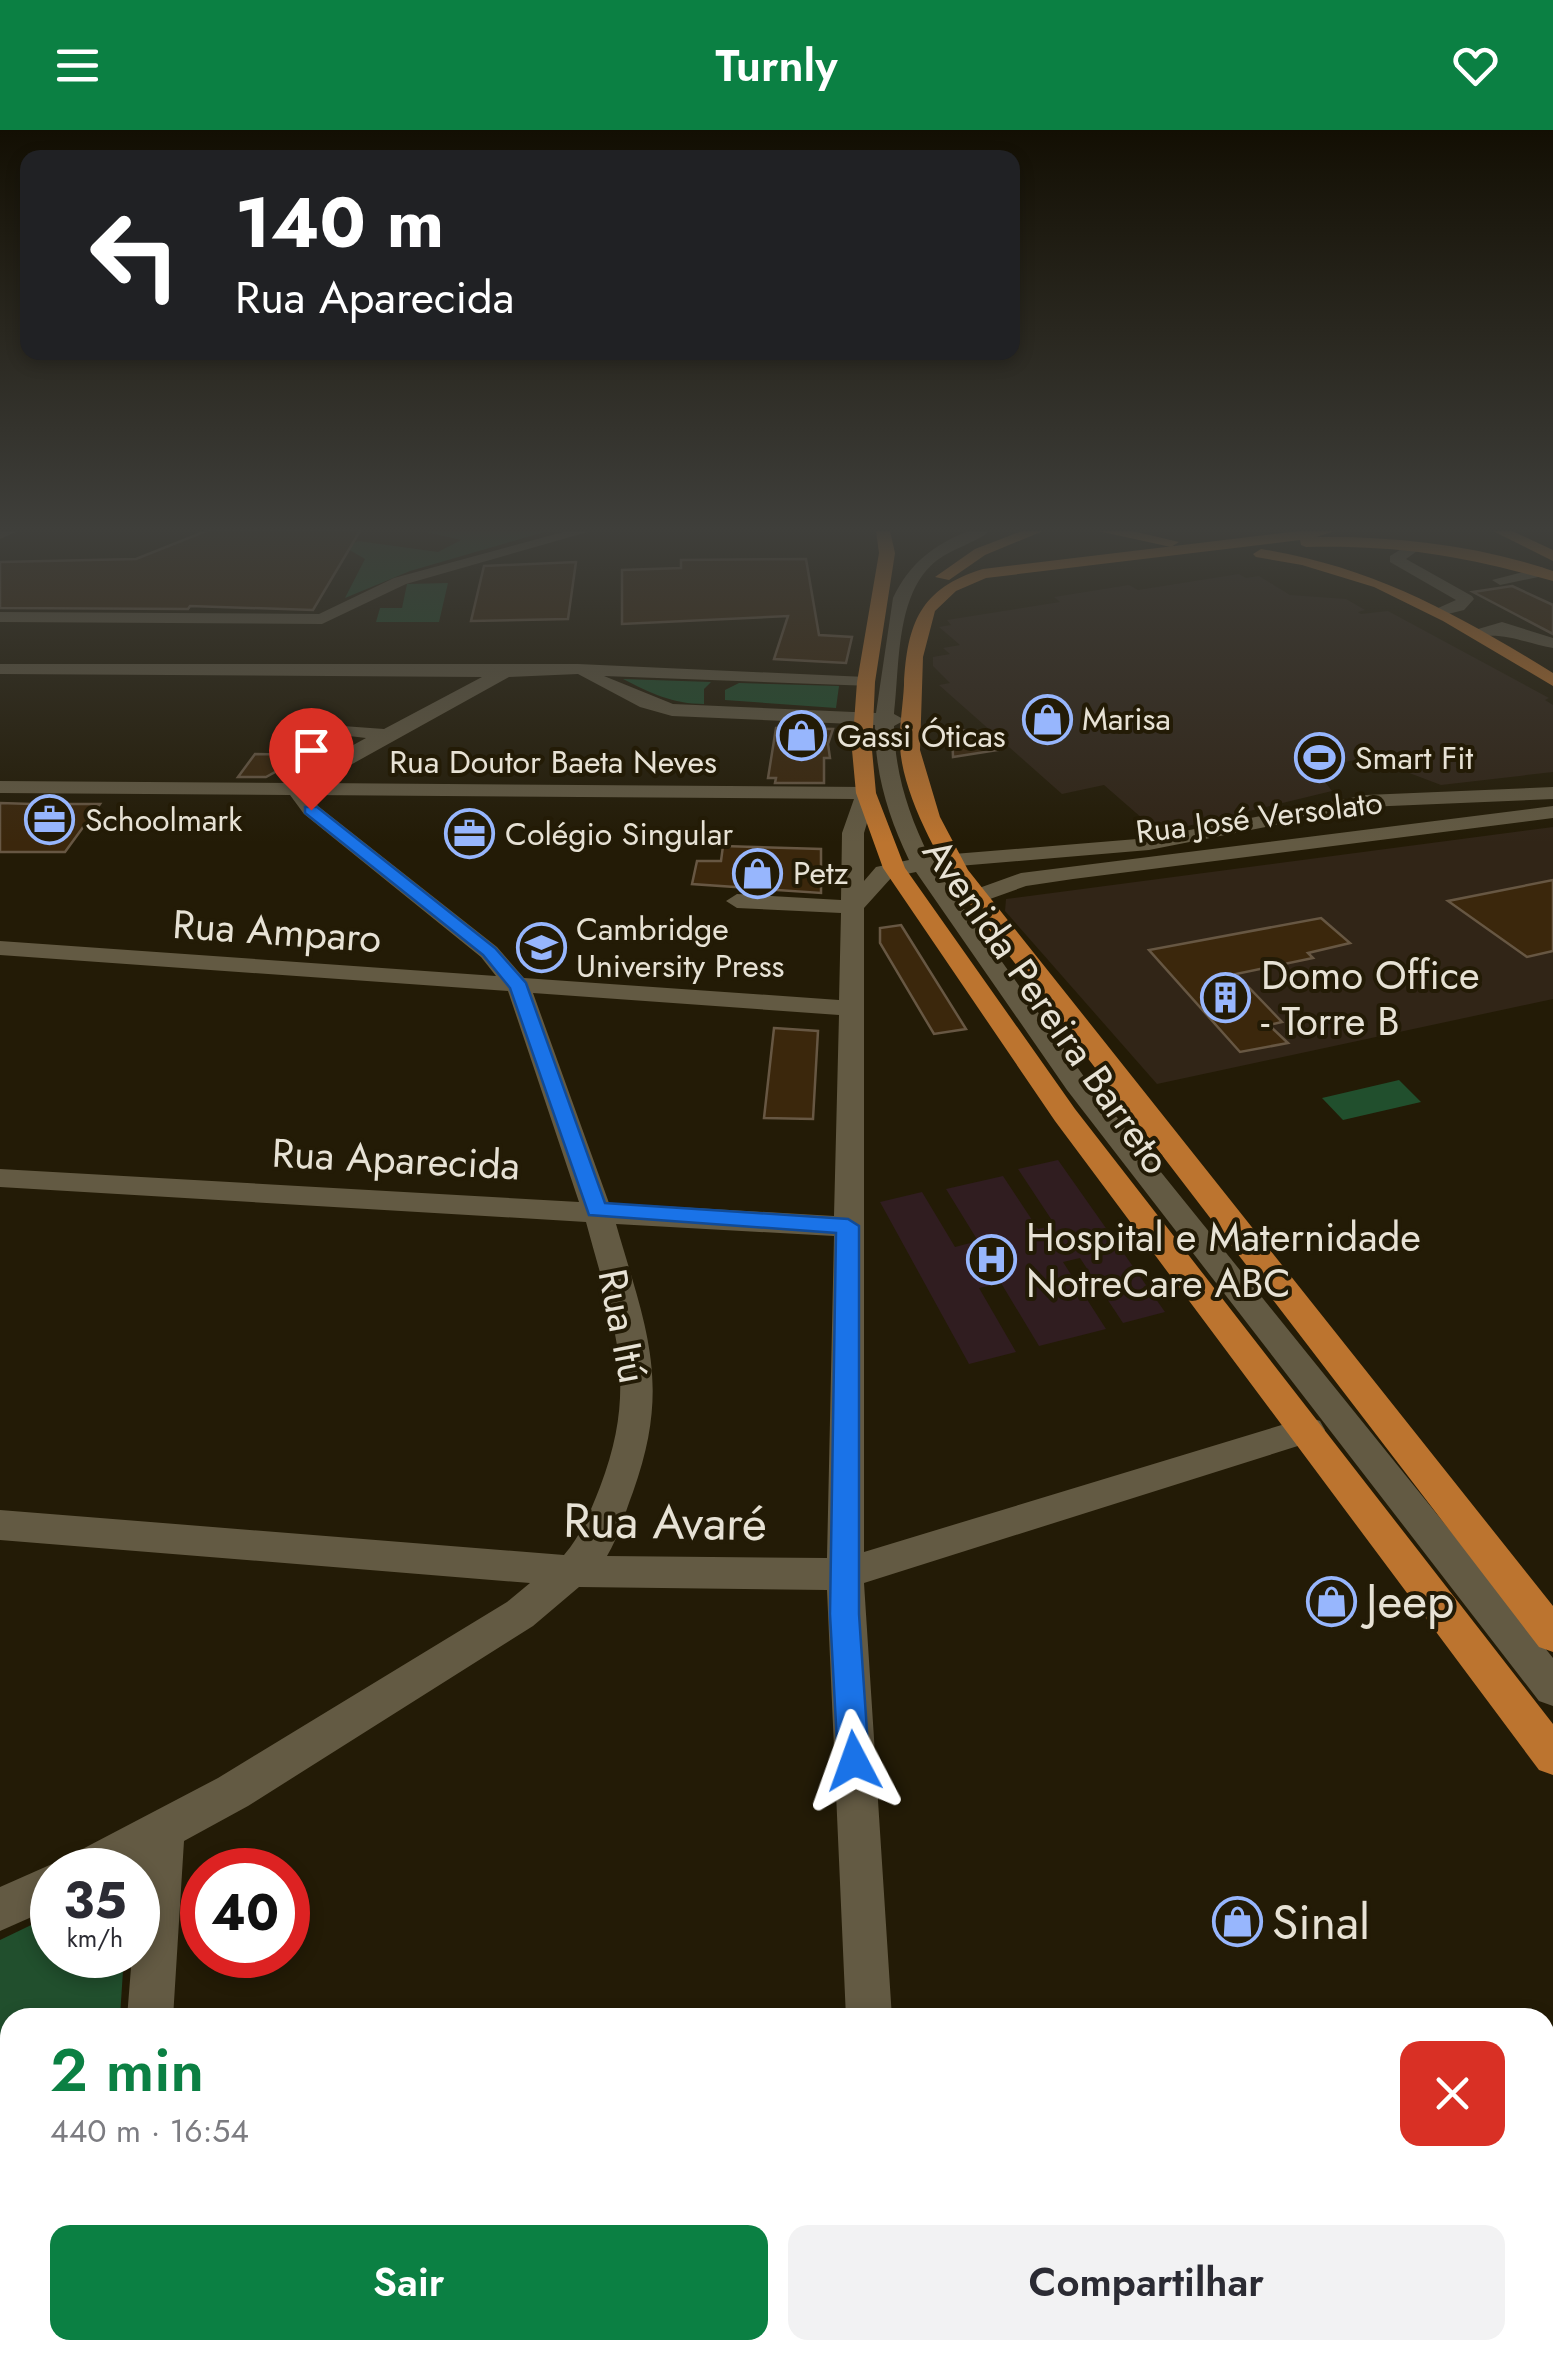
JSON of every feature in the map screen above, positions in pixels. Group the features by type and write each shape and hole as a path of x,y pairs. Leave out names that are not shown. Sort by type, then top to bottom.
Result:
{"main road":[{"name":"Avenida Pereira Barreto","path":"874,635 866,682 886,719 866,794 922,863 1064,1116 1308,1430 1553,1756"},
{"path":"886,719 920,635"},
{"path":"1483,635 1553,681"},
{"path":"1502,647 1553,668"},
{"name":"Avenida Pereira Barreto","path":"922,863 976,897 1553,1636"}],"street":[{"path":"893,635 886,719 889,782 902,823 922,863 1076,1084 1553,1688"},
{"path":"1524,635 1553,643"},
{"path":"0,669 578,669 866,682"},
{"path":"578,669 660,708 886,719"},
{"path":"297,790 324,769 505,672"},
{"path":"724,713 712,701 714,692 722,684 744,676"},
{"path":"322,728 388,735"},
{"name":"Rua Doutor Baeta Neves","path":"0,787 866,794"},
{"name":"Rua Itú","path":"131,1848 520,1614 572,1571 596,1543 630,1450 638,1399 637,1352 597,1210 519,987 489,952 311,810 297,790"},
{"name":"Rua José Versolato","path":"922,863 1149,844 1354,802 1439,791 1461,811 1553,812"},
{"name":"Rua José Versolato","path":"976,897 999,886 1046,876 1358,837 1553,793"},
{"path":"866,794 853,833 848,1008 844,1614 868,2008"},
{"path":"1259,850 1244,840 1246,836 1315,810"},
{"path":"852,908 877,877 922,863"},
{"path":"737,901 852,908"},
{"name":"Rua Amparo","path":"0,948 848,1008"},
{"name":"Rua Aparecida","path":"0,1178 848,1226"},
{"name":"Rua Avaré","path":"0,1525 572,1571 846,1573 1308,1430"},
{"path":"151,2008 163,1832"},
{"path":"0,1909 30,1896"}],"shaded area":[{"path":"948,635 1432,635 1549,698 1545,700 1553,705 1553,772 1441,785 1367,757 1315,769 1332,791 1159,833 1104,785 1062,794 939,685 950,683 933,666 933,657 950,654 943,648 960,645"},
{"path":"1553,827 1553,999 1157,1084 1005,911 1006,899"},
{"name":"Hospital e Maternidade NotreCare ABC","path":"1058,1160 1165,1312 1123,1323 1080,1258 1063,1262 1106,1329 1039,1346 1001,1283 979,1288 1016,1352 969,1364 880,1202 922,1192 955,1247 978,1241 946,1189 1003,1176 1038,1229 1055,1225 1018,1169"}],"green space":[{"path":"623,679 711,682 704,689 704,704 662,697"},
{"path":"739,683 839,686 836,708 725,700 725,690"},
{"path":"1399,1080 1421,1102 1343,1120 1322,1098"},
{"path":"30,1926 30,1978 123,1978 121,2008 0,2008 0,1940"}],"building":[{"path":"782,635 852,637 846,663 774,659"},
{"path":"776,728 833,729 828,744 830,758 824,758 824,783 775,783 776,778 768,778"},
{"path":"952,730 977,731 998,750 953,757"},
{"path":"255,754 306,755 266,777 238,777"},
{"name":"Schoolmark","path":"0,803 100,804 65,852 0,852"},
{"name":"Petz","path":"723,846 821,849 821,893 692,884 697,861 721,861"},
{"path":"1553,880 1553,951 1527,957 1448,901"},
{"name":"Domo Office - Torre B","path":"1321,918 1350,943 1308,953 1313,958 1236,974 1282,1022 1269,1025 1288,1043 1240,1052 1149,950"},
{"path":"901,925 966,1029 934,1034 880,943 880,928"},
{"path":"774,1028 818,1031 813,1119 764,1118"}],"place":[{"name":"Marisa","path":"1047,719"},
{"name":"Gassi Óticas","path":"802,736"},
{"name":"Smart Fit","path":"1320,758"},
{"name":"Schoolmark","path":"50,820"},
{"name":"Colégio Singular","path":"470,834"},
{"name":"Petz","path":"758,873"},
{"name":"Cambridge University Press","path":"541,947"},
{"name":"Domo Office - Torre B","path":"1226,998"},
{"name":"Hospital e Maternidade NotreCare ABC","path":"991,1260"},
{"name":"Jeep","path":"1331,1601"},
{"name":"Sinal","path":"1237,1922"}],"route":[{"path":"311,810 489,952 519,987 537,1029 597,1210 848,1226 844,1614 854,1761"}]}
